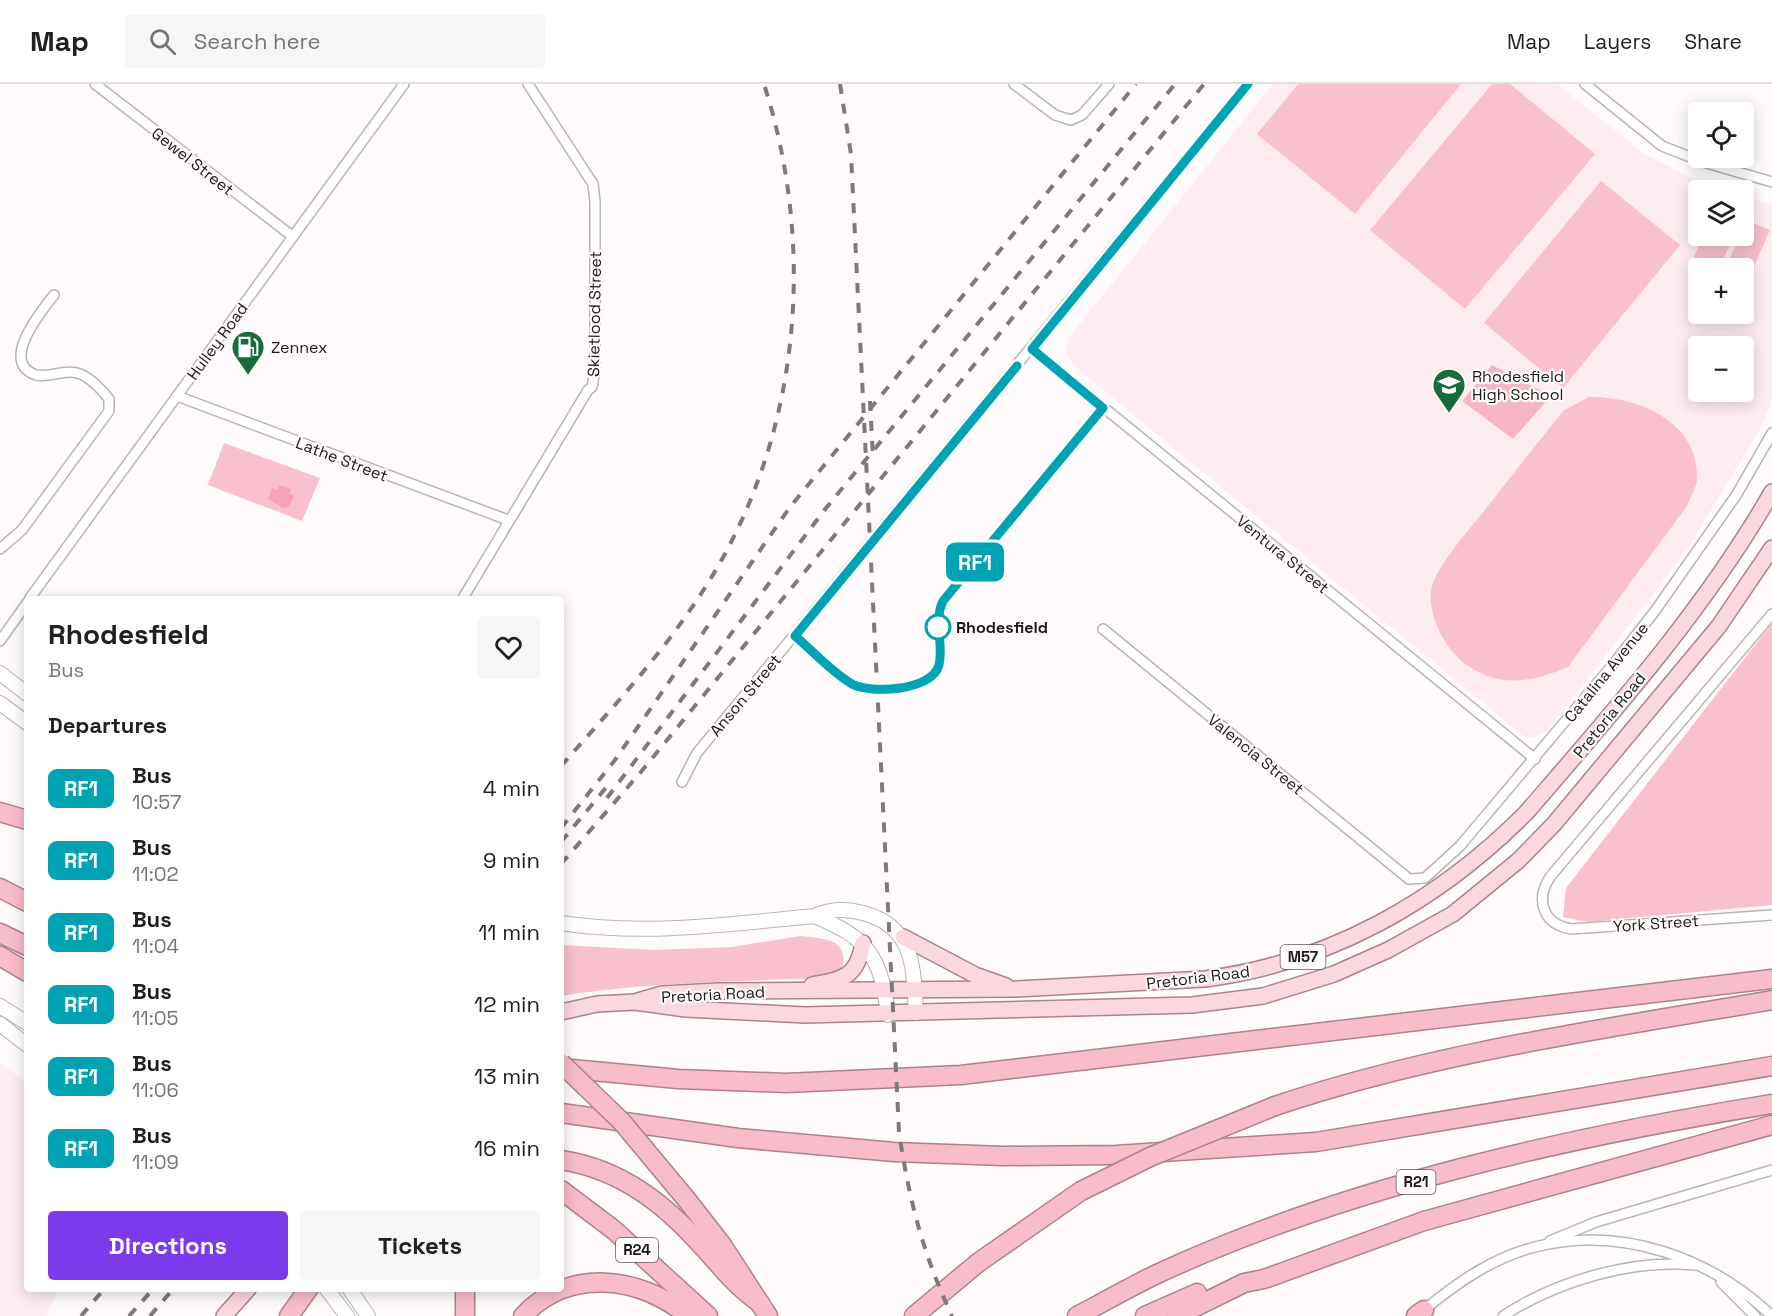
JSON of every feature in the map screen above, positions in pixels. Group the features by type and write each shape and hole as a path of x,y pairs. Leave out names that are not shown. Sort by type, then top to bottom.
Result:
{"highway":[{"path":"0,812 24,819"},
{"path":"0,888 24,900"},
{"path":"0,933 24,944"},
{"path":"0,956 24,970"},
{"path":"564,1068 764,1083 877,1081 962,1075 1772,978"},
{"path":"914,1316 979,1262 1081,1191 1150,1156 1275,1106 1340,1084 1464,1055 1772,1000"},
{"path":"564,1066 622,1122 687,1200 722,1245 764,1309"},
{"path":"564,1113 738,1138 894,1152 1003,1156 1116,1155 1316,1142 1772,1066"},
{"name":"R21","path":"1077,1316 1157,1274 1255,1234 1333,1207 1436,1176 1536,1152 1696,1116 1772,1104"},
{"path":"1177,1316 1244,1283 1264,1279 1424,1221 1772,1125"},
{"path":"564,1161 594,1167 616,1176 649,1196 676,1217 730,1279 764,1309"},
{"name":"R24","path":"564,1192 615,1230 708,1316"},
{"path":"1146,1316 1225,1281 1323,1245 1371,1230 1424,1221"},
{"path":"1195,1316 1252,1289 1264,1279"},
{"path":"564,1289 582,1283 603,1282 641,1288 658,1295 688,1316"},
{"path":"291,1312 306,1292"},
{"path":"465,1292 465,1316"},
{"path":"523,1316 557,1292"}],"main road":[{"name":"Pretoria Road","path":"564,1011 597,1004 635,1002 662,994 779,991 915,992 1167,982 1235,975 1296,959 1340,943 1374,928 1427,896 1499,840 1586,744 1694,611 1730,561 1772,492"},
{"name":"Pretoria Road","path":"635,1002 661,1007 729,1012 888,1015 1181,1006 1231,1002 1296,987 1359,964 1453,914 1520,860 1554,824 1719,626 1772,548"},
{"path":"0,673 24,692"},
{"path":"0,703 24,721"},
{"path":"564,923 594,928 656,931 814,916 835,909 856,911 880,919 903,938 975,975 1016,989"},
{"path":"814,916 844,929 863,944 881,974 888,1015"},
{"path":"903,938 911,958 916,1013"},
{"path":"779,991 846,977 856,967 863,944"},
{"path":"0,1006 24,1021"},
{"path":"0,1024 24,1043"},
{"path":"224,1316 245,1292"},
{"path":"329,1292 347,1316"},
{"path":"352,1292 368,1316"}],"street":[{"name":"Hulley Road","path":"31,596 404,84"},
{"name":"Skietlood Street","path":"464,596 508,520 592,387 596,362 595,202 592,184 528,84"},
{"path":"1014,84 1055,115 1071,120 1082,115 1108,84"},
{"name":"Anson Street","path":"682,782 704,745 1248,84"},
{"path":"1586,84 1662,146 1703,162 1772,182"},
{"name":"Gewel Street","path":"101,86 292,236"},
{"path":"0,549 22,530 109,411 109,399 86,377 66,372 36,375 27,372 14,359 12,353 18,341 54,295"},
{"name":"Ventura Street","path":"1032,349 1535,759"},
{"name":"Lathe Street","path":"177,396 508,520"},
{"name":"Catalina Avenue","path":"1409,879 1425,878 1460,846 1535,759 1655,611 1752,472 1772,433"},
{"path":"0,641 24,607"},
{"name":"York Street","path":"1772,614 1550,877 1542,891 1541,906 1545,914 1556,924 1572,929 1772,915"},
{"name":"Valencia Street","path":"1103,628 1409,879"},
{"path":"1420,1314 1458,1282 1508,1256 1539,1246 1596,1222 1772,1170"},
{"path":"1539,1246 1580,1241 1615,1243 1661,1251 1705,1268 1746,1293 1772,1316"},
{"path":"1503,1316 1546,1292 1614,1272 1658,1264 1705,1268 1755,1316"}],"shaded area":[{"name":"Rhodesfield High School","path":"1273,84 1557,84 1644,154 1695,180 1688,180 1688,246 1754,246 1754,199 1772,205 1772,400 1761,427 1687,550 1547,731 1533,738 1523,736 1079,370 1066,354 1070,336"},
{"path":"1298,84 1461,84 1355,214 1257,134"},
{"path":"1492,84 1510,84 1595,154 1465,309 1370,230"},
{"path":"1601,181 1680,245 1563,388 1484,323"},
{"path":"1754,223 1770,230 1754,266 1754,258 1730,258 1735,246 1754,246"},
{"path":"1699,246 1729,246 1724,258 1693,258"},
{"path":"1492,365 1551,396 1513,439 1462,401"},
{"path":"1589,397 1627,401 1662,416 1677,428 1688,442 1695,460 1697,480 1695,486 1687,506 1568,667 1528,679 1502,680 1490,677 1464,663 1444,640 1432,611 1431,591 1434,581 1453,549 1563,411"},
{"path":"224,443 320,478 302,521 208,485"},
{"path":"279,485 291,489 289,494 294,496 289,507 283,508 268,499 272,488 277,490"},
{"path":"1772,623 1772,905 1588,922 1563,917 1566,888"},
{"path":"800,936 818,938 834,942 839,946 843,960 841,971 825,978 660,985 564,996 564,945 654,950 732,947"},
{"path":"0,1062 24,1081 24,1292 57,1292 45,1316 0,1316"}],"railway":[{"path":"564,763 640,675 695,603 741,521 765,462 781,400 791,337 794,273 790,209 780,146 764,84"},
{"path":"840,84 851,154 899,1132 907,1181 918,1226 933,1271 952,1316"},
{"path":"564,824 615,760 790,507 1136,84"},
{"path":"607,798 826,508 1175,84"},
{"path":"564,861 640,773 1204,84"},
{"path":"870,401 873,458"},
{"path":"564,838 609,784"},
{"path":"81,1316 102,1292"},
{"path":"129,1316 150,1292"},
{"path":"150,1316 171,1292"}],"bus line":[{"name":"RF1","path":"1017,366 795,636 850,683 864,688 907,687 926,681 935,672 939,664 938,615 943,601 1103,408 1032,349 1248,84"}],"place":[{"name":"Zennex","path":"248,376"},
{"name":"Rhodesfield High School","path":"1449,414"},
{"name":"Rhodesfield","path":"938,627"}]}
